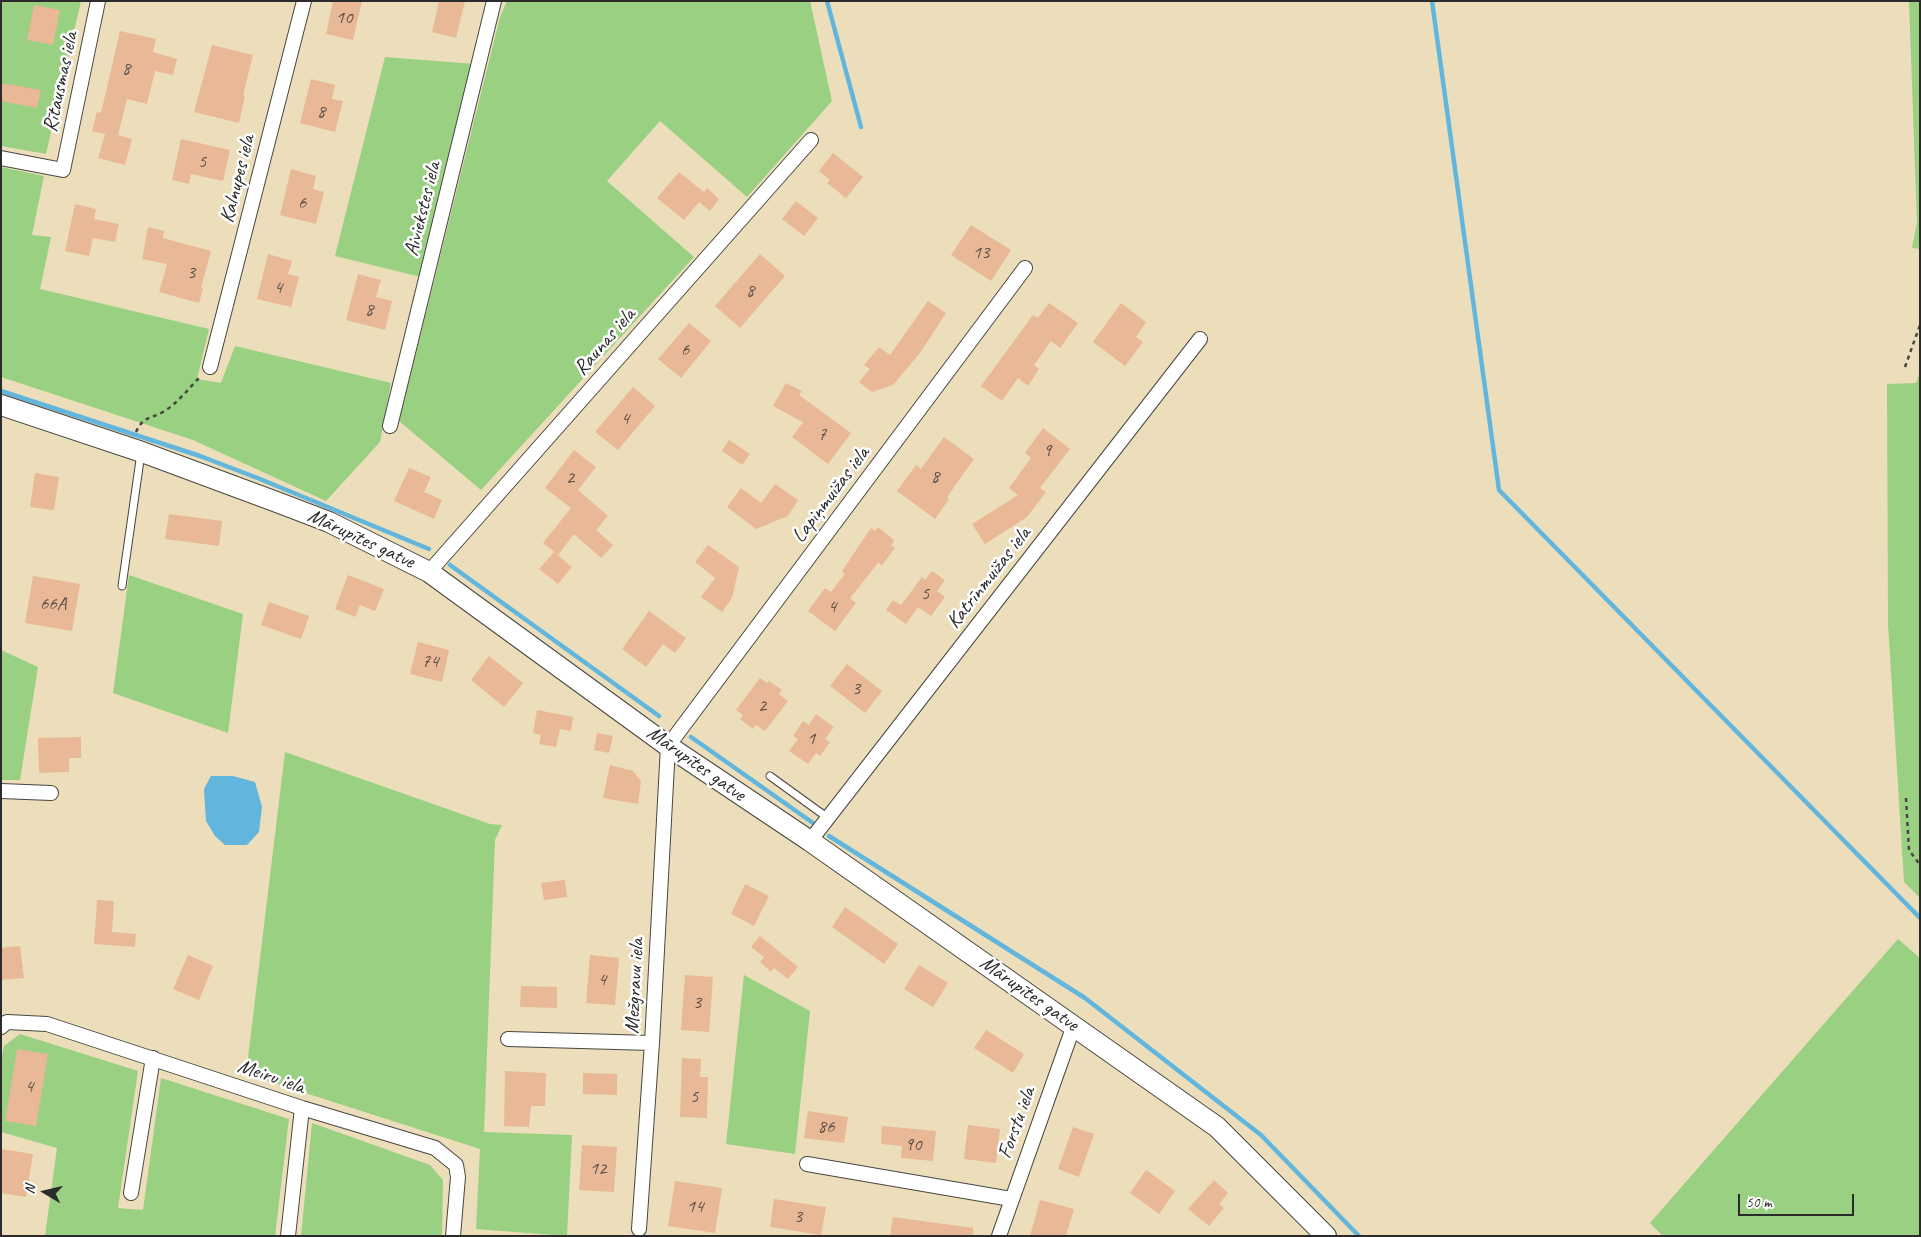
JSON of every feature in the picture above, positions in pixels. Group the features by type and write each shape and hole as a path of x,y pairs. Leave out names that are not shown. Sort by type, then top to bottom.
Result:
{"street":[{"name":"Rītausmas iela","path":"1,158 63,170 98,1"},
{"name":"Kalnupes iela","path":"210,367 304,1"},
{"name":"Aiviekstes iela","path":"390,426 494,1"},
{"name":"Raunas iela","path":"429,572 811,140"},
{"name":"Lapiņmuižas iela","path":"668,746 1025,268"},
{"name":"Katrīnmuižas iela","path":"810,842 1200,339"},
{"name":"Mārupītes gatve","path":"1,405 142,452 329,522 429,572 668,746 1074,1025 1217,1127 1326,1236"},
{"name":"Mežgravu iela","path":"639,1229 652,1043 668,746"},
{"path":"1,791 51,793"},
{"name":"Meiru iela","path":"1,1027 7,1022 47,1024 302,1108 435,1148 456,1165 458,1177 453,1236"},
{"name":"Forstu iela","path":"999,1236 1074,1025"},
{"path":"508,1039 652,1043"},
{"path":"131,1193 153,1058"},
{"path":"288,1236 302,1108"},
{"path":"807,1164 1011,1199"}],"lane":[{"path":"122,586 142,452"},
{"path":"770,776 828,818"}],"path":[{"path":"1905,367 1920,325"},
{"path":"136,431 148,416 163,412 178,400 210,367"},
{"path":"1906,798 1909,850 1920,865"}],"green space":[{"path":"1,1 81,1 46,154 1,146"},
{"path":"507,1 810,1 832,101 747,197 660,121 607,181 694,257 481,490 399,421 500,17"},
{"path":"1909,1 1920,1 1920,249 1912,248 1917,223"},
{"path":"385,57 475,64 421,277 335,256"},
{"path":"1,167 44,176 32,235 51,237 40,289 209,329 197,379 221,383 235,346 391,383 380,442 326,501 193,440 1,377"},
{"path":"1920,372 1920,898 1904,882 1888,624 1887,384 1916,383"},
{"path":"129,575 243,614 228,733 113,693"},
{"path":"1,650 38,667 20,780 1,780"},
{"path":"285,752 490,824 502,825 495,840 484,1132 572,1135 567,1236 476,1229 480,1149 246,1074"},
{"path":"1898,939 1920,958 1920,1236 1663,1236 1650,1223"},
{"path":"744,975 810,1011 795,1154 726,1144"},
{"path":"20,1034 138,1071 118,1208 143,1210 161,1078 289,1119 275,1236 45,1236 57,1148 1,1132 1,1059 4,1046"},
{"path":"312,1123 430,1165 443,1180 442,1236 301,1236"}],"water":[{"path":"211,776 233,776 255,782 262,807 259,832 247,845 225,845 215,836 206,821 204,789"}],"building":[{"path":"333,1 362,1 353,40 326,34"},
{"path":"439,1 465,1 456,38 432,32"},
{"path":"34,5 60,10 53,45 27,40"},
{"path":"120,31 156,39 153,52 177,59 173,75 155,71 147,104 127,99 118,135 132,139 125,165 98,158 105,134 92,131 97,112 101,113"},
{"path":"212,45 253,55 243,95 245,96 239,123 194,112"},
{"path":"311,79 335,85 332,99 343,101 335,132 300,123"},
{"path":"1,83 41,90 37,108 1,101"},
{"path":"181,139 230,150 223,181 191,174 189,184 172,180"},
{"path":"833,153 863,177 846,198 827,183 830,180 819,171"},
{"path":"291,169 316,176 313,189 324,192 316,224 280,215"},
{"path":"679,172 704,192 707,188 719,199 710,211 699,202 684,220 657,198"},
{"path":"796,201 818,218 804,236 782,219"},
{"path":"75,204 96,209 94,219 119,224 115,242 93,238 89,256 65,251"},
{"path":"971,225 1011,250 991,281 951,255"},
{"path":"148,227 164,231 163,238 211,251 199,303 159,292 167,264 142,259"},
{"path":"268,254 292,261 288,274 299,277 291,307 257,299"},
{"path":"760,254 785,276 740,328 715,306"},
{"path":"358,274 381,280 376,297 392,301 385,330 346,320"},
{"path":"928,301 946,313 920,353 893,385 872,392 859,382 870,369 864,365 879,347 890,355"},
{"path":"1049,303 1078,323 1060,348 1051,341 1034,365 1039,369 1028,386 1018,378 1002,401 981,386 1033,315 1038,318"},
{"path":"1121,303 1146,322 1136,337 1143,342 1125,366 1093,342"},
{"path":"689,323 711,341 681,378 658,359"},
{"path":"786,383 802,391 799,395 851,433 828,464 792,437 803,422 773,406"},
{"path":"633,387 655,406 618,450 595,432"},
{"path":"1043,428 1070,449 1040,488 1046,492 1027,517 985,544 972,524 1018,495 1009,488 1031,458 1025,453"},
{"path":"944,437 974,459 947,497 949,499 935,519 897,491 916,465 921,469"},
{"path":"729,440 750,454 742,465 722,451"},
{"path":"574,450 596,467 578,490 608,516 596,530 613,545 601,558 574,534 558,555 543,543 571,508 545,488"},
{"path":"409,468 431,477 424,492 442,500 434,519 394,501"},
{"path":"35,473 59,477 54,510 30,507"},
{"path":"775,484 798,500 788,516 756,529 727,507 741,488 761,503"},
{"path":"169,514 222,521 219,546 165,539"},
{"path":"878,527 894,540 891,546 895,548 882,565 878,563 850,598 856,603 835,631 808,611 825,588 831,592 845,574 842,571 871,528 875,531"},
{"path":"708,545 739,567 732,598 722,612 701,597 715,578 695,562"},
{"path":"554,552 572,567 558,584 539,569"},
{"path":"932,571 945,580 937,591 945,597 931,616 918,607 906,624 886,610 893,600 901,605 922,577 925,580"},
{"path":"348,575 384,589 375,611 360,605 355,617 335,609"},
{"path":"33,576 80,584 72,631 25,623"},
{"path":"269,602 309,616 301,639 261,625"},
{"path":"649,611 686,638 675,653 663,644 646,667 622,649"},
{"path":"418,642 449,650 442,682 410,674"},
{"path":"489,656 523,683 504,707 471,680"},
{"path":"847,664 882,691 865,713 830,686"},
{"path":"760,678 767,683 769,681 782,690 779,694 788,701 765,731 756,725 753,729 740,719 743,715 736,710"},
{"path":"537,710 573,717 571,731 560,729 556,747 539,744 541,735 533,733"},
{"path":"816,714 834,727 825,739 830,742 820,756 816,753 808,764 789,751 798,739 793,736 803,721 809,725"},
{"path":"597,733 613,736 609,753 594,750"},
{"path":"81,737 81,758 69,758 69,772 39,773 38,738"},
{"path":"610,765 633,771 641,781 638,804 603,798"},
{"path":"565,880 567,897 544,900 541,883"},
{"path":"745,884 769,896 754,926 731,914"},
{"path":"97,900 114,901 112,932 136,934 135,947 94,944"},
{"path":"845,907 898,944 884,964 832,927"},
{"path":"760,936 798,967 788,979 774,968 771,972 760,962 764,957 751,947"},
{"path":"20,946 24,978 1,980 1,948"},
{"path":"188,955 213,966 199,1000 173,989"},
{"path":"590,955 619,958 615,1005 586,1003"},
{"path":"919,965 948,983 933,1007 904,989"},
{"path":"685,975 713,977 709,1032 681,1030"},
{"path":"521,986 557,987 557,1008 520,1007"},
{"path":"986,1030 1024,1054 1013,1073 974,1048"},
{"path":"17,1049 48,1054 36,1126 5,1121"},
{"path":"682,1058 701,1059 700,1077 708,1077 707,1118 680,1117"},
{"path":"505,1071 546,1073 545,1106 531,1106 529,1127 504,1126"},
{"path":"583,1073 617,1074 617,1095 583,1094"},
{"path":"808,1111 848,1117 844,1143 804,1138"},
{"path":"968,1125 1000,1129 996,1163 964,1159"},
{"path":"882,1126 936,1131 933,1161 901,1158 902,1146 881,1144"},
{"path":"1073,1127 1094,1134 1079,1177 1058,1169"},
{"path":"582,1145 617,1147 614,1192 579,1190"},
{"path":"1,1149 33,1154 26,1197 1,1193"},
{"path":"1146,1170 1175,1191 1159,1214 1130,1193"},
{"path":"1214,1180 1228,1193 1219,1204 1224,1208 1209,1226 1188,1209"},
{"path":"675,1181 722,1188 715,1233 668,1226"},
{"path":"774,1199 826,1207 821,1235 770,1227"},
{"path":"1040,1200 1074,1209 1066,1236 1030,1236"},
{"path":"893,1217 973,1228 973,1236 890,1236"}],"waterway":[{"path":"827,1 861,127"},
{"path":"1432,1 1499,490 1920,918"},
{"path":"1,391 200,456 429,549"},
{"path":"450,565 659,716"},
{"path":"691,737 813,823"},
{"path":"829,836 1085,998 1261,1135 1359,1236"}]}
